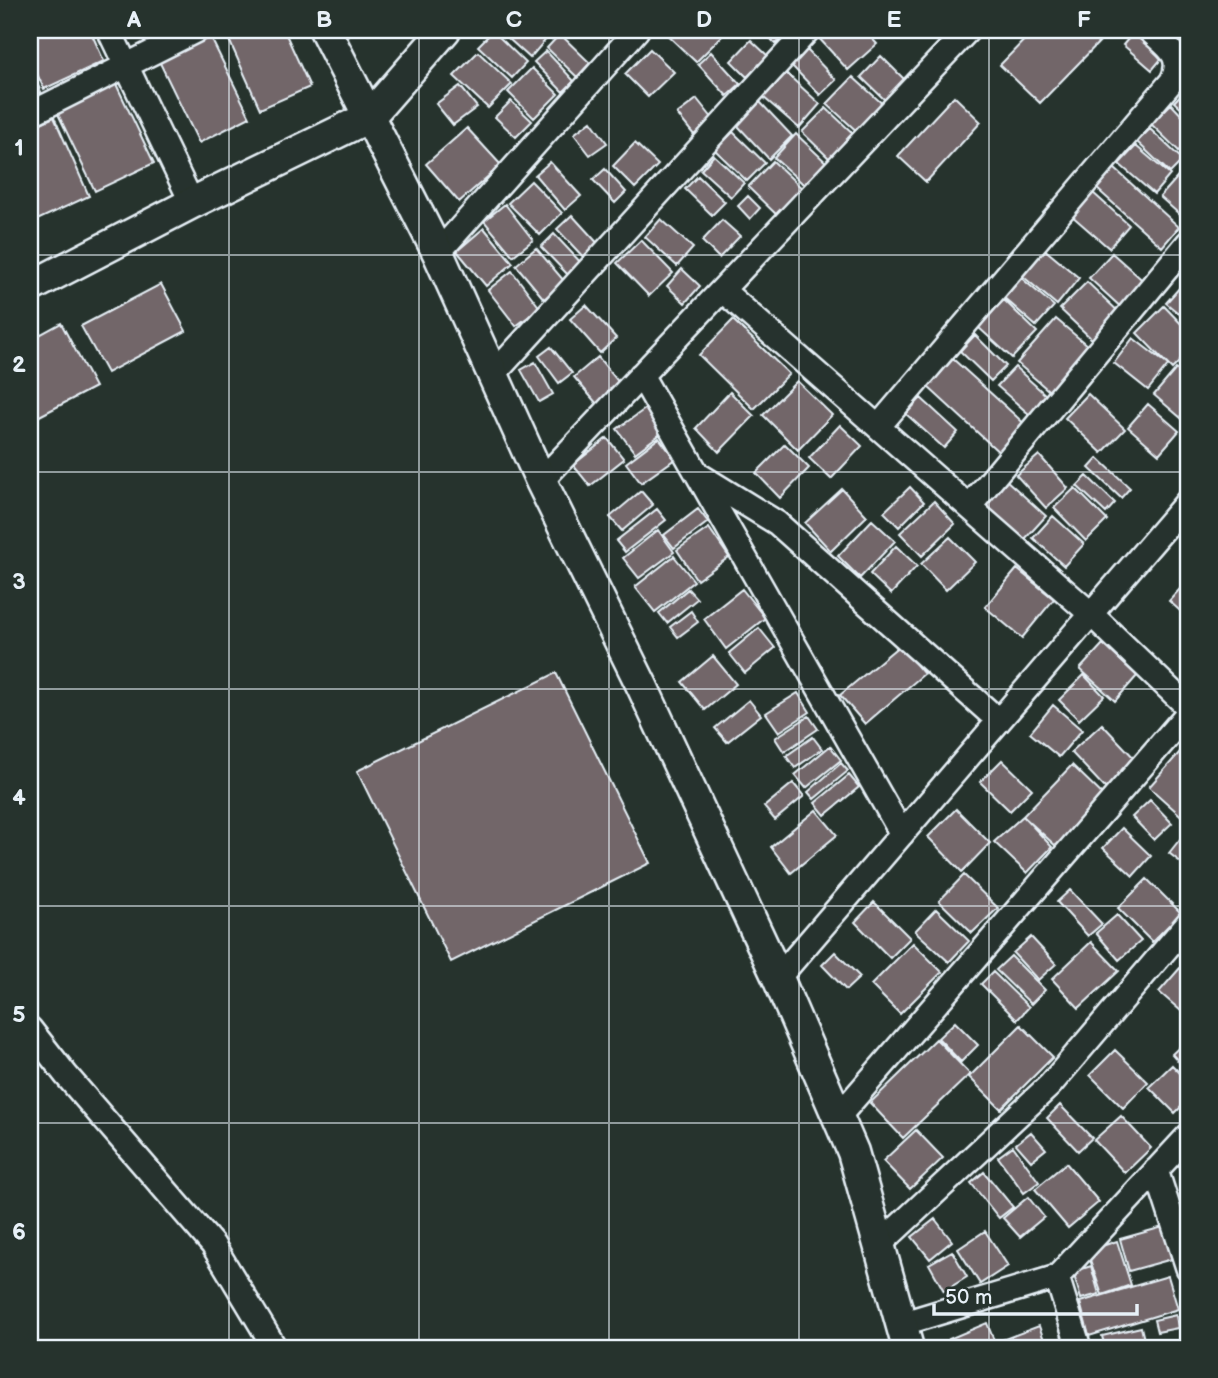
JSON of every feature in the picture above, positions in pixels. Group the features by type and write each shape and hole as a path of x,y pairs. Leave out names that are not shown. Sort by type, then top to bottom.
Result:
{"street":[{"path":"109,30 192,203"},
{"path":"30,114 197,30"},
{"path":"325,30 438,253 541,481 642,686 778,978 853,1152 905,1336 1057,1276 1188,1136"},
{"path":"30,287 192,203 369,117 445,30"},
{"path":"438,253 637,30"},
{"path":"492,376 808,30"},
{"path":"541,481 968,30"},
{"path":"878,427 1172,81 1177,71 1172,52 1149,30"},
{"path":"969,507 1188,243"},
{"path":"722,290 1091,614 1188,707"},
{"path":"641,374 902,834"},
{"path":"695,473 777,523 999,721"},
{"path":"778,978 1188,501"},
{"path":"838,1116 1188,713"},
{"path":"879,1245 1050,1085 1188,923"},
{"path":"30,1029 66,1075 213,1245 275,1348"},
{"path":"1156,1170 1188,1268"},
{"path":"1057,1276 1079,1348"}],"building":[{"path":"30,30 90,30 104,61 44,89 30,59"},
{"path":"138,30 167,30 144,41"},
{"path":"235,30 284,30 310,87 260,109 226,33"},
{"path":"499,30 554,30 530,58"},
{"path":"662,30 728,30 696,62"},
{"path":"761,30 788,30 789,31 776,44"},
{"path":"824,30 864,30 877,44 848,70 817,36"},
{"path":"1034,30 1100,30 1106,35 1040,103 1000,65"},
{"path":"493,31 526,63 512,78 478,46"},
{"path":"1134,32 1162,58 1152,70 1123,45"},
{"path":"560,34 590,63 577,77 547,48"},
{"path":"210,36 250,117 199,143 159,61"},
{"path":"751,40 768,56 747,77 731,61"},
{"path":"650,49 674,72 648,97 625,74"},
{"path":"807,50 836,80 820,95 792,66"},
{"path":"546,51 574,81 563,92 534,62"},
{"path":"478,52 512,84 488,108 454,76"},
{"path":"711,52 740,84 727,96 698,64"},
{"path":"881,56 907,82 888,103 861,77"},
{"path":"30,68 41,92 30,97"},
{"path":"532,68 558,94 534,118 508,92"},
{"path":"786,73 820,104 799,128 763,97"},
{"path":"853,77 886,107 861,135 827,104"},
{"path":"116,84 154,163 95,191 57,112"},
{"path":"460,86 477,107 453,125 436,104"},
{"path":"1188,87 1188,115 1174,102"},
{"path":"954,96 981,122 926,182 898,156"},
{"path":"697,99 713,119 694,135 677,114"},
{"path":"511,101 532,121 516,137 495,117"},
{"path":"760,102 792,136 769,159 737,125"},
{"path":"1171,104 1188,122 1186,158 1151,124"},
{"path":"826,108 857,137 833,162 802,132"},
{"path":"54,117 89,196 33,222 30,215 30,128"},
{"path":"591,121 607,143 590,155 574,134"},
{"path":"467,128 501,165 459,202 426,164"},
{"path":"1150,129 1183,160 1170,173 1137,142"},
{"path":"733,132 765,163 747,181 715,150"},
{"path":"796,134 830,166 809,189 774,158"},
{"path":"635,143 658,165 635,188 613,166"},
{"path":"1136,146 1170,175 1154,194 1119,164"},
{"path":"714,155 744,183 731,197 701,170"},
{"path":"773,161 807,193 782,220 748,187"},
{"path":"550,162 581,196 565,210 535,175"},
{"path":"1114,168 1179,227 1162,247 1096,188"},
{"path":"605,169 626,192 615,203 593,180"},
{"path":"1183,171 1188,176 1188,222 1160,197"},
{"path":"698,176 725,202 712,215 685,189"},
{"path":"531,181 562,213 540,235 508,203"},
{"path":"1092,192 1129,225 1109,248 1071,215"},
{"path":"748,196 760,208 750,219 738,206"},
{"path":"505,204 533,240 513,256 484,221"},
{"path":"572,215 602,248 587,261 557,229"},
{"path":"661,219 693,248 677,266 645,237"},
{"path":"722,220 740,236 719,258 702,241"},
{"path":"484,228 513,263 486,286 457,251"},
{"path":"554,234 584,266 571,278 541,247"},
{"path":"641,240 673,273 649,296 617,263"},
{"path":"536,248 565,282 544,299 516,265"},
{"path":"1043,248 1079,278 1057,305 1020,274"},
{"path":"1112,253 1148,285 1124,310 1089,278"},
{"path":"682,269 700,286 685,303 667,286"},
{"path":"512,271 540,308 516,326 488,290"},
{"path":"1019,276 1054,306 1036,326 1002,296"},
{"path":"1087,282 1121,314 1095,342 1060,309"},
{"path":"161,284 186,331 107,373 81,326"},
{"path":"1181,286 1188,292 1188,321 1166,303"},
{"path":"1004,300 1037,332 1012,358 978,327"},
{"path":"586,305 616,338 600,353 570,319"},
{"path":"1164,306 1188,331 1188,353 1172,369 1137,333"},
{"path":"1056,319 1094,351 1055,396 1017,363"},
{"path":"733,320 789,374 754,409 699,355"},
{"path":"61,323 95,387 30,421 30,340"},
{"path":"975,335 1006,366 991,381 960,351"},
{"path":"1133,338 1168,365 1148,390 1114,363"},
{"path":"551,347 572,373 559,383 539,356"},
{"path":"598,357 621,385 597,404 574,377"},
{"path":"953,359 1028,427 1002,455 928,387"},
{"path":"535,362 553,394 539,402 521,370"},
{"path":"1015,367 1047,396 1030,415 997,386"},
{"path":"1176,369 1188,379 1188,424 1154,395"},
{"path":"797,381 832,415 798,450 763,415"},
{"path":"730,392 754,416 719,452 696,428"},
{"path":"1088,394 1125,429 1102,453 1065,418"},
{"path":"921,398 958,432 944,448 906,414"},
{"path":"1148,404 1179,431 1159,454 1128,427"},
{"path":"645,409 663,432 635,453 617,429"},
{"path":"840,425 862,446 831,479 809,458"},
{"path":"607,438 624,459 590,486 573,465"},
{"path":"659,438 675,459 641,483 626,463"},
{"path":"785,444 809,468 780,498 756,473"},
{"path":"1039,455 1068,488 1046,508 1016,475"},
{"path":"1098,458 1130,488 1121,498 1089,468"},
{"path":"1087,476 1115,503 1106,513 1077,486"},
{"path":"1005,479 1046,516 1024,540 983,503"},
{"path":"910,487 924,502 899,527 884,512"},
{"path":"1075,488 1107,520 1086,541 1054,508"},
{"path":"842,489 867,516 831,551 805,523"},
{"path":"641,491 653,505 622,531 610,517"},
{"path":"934,501 955,524 922,556 900,533"},
{"path":"657,509 666,520 625,552 616,541"},
{"path":"698,509 708,522 674,548 664,535"},
{"path":"1053,516 1084,544 1064,566 1033,538"},
{"path":"872,520 895,541 860,578 838,556"},
{"path":"709,528 729,557 697,580 677,550"},
{"path":"658,530 674,552 639,578 623,558"},
{"path":"950,537 975,562 946,590 921,564"},
{"path":"896,546 917,566 891,594 870,574"},
{"path":"674,556 694,581 655,612 635,587"},
{"path":"1017,569 1054,599 1022,638 985,607"},
{"path":"1188,580 1188,618 1169,601"},
{"path":"688,589 697,599 667,623 659,613"},
{"path":"742,589 765,618 726,649 704,619"},
{"path":"691,611 698,622 678,637 670,627"},
{"path":"759,628 775,648 745,673 729,653"},
{"path":"1103,644 1137,676 1115,701 1080,669"},
{"path":"900,645 924,674 865,724 840,695"},
{"path":"713,656 736,684 705,710 682,682"},
{"path":"556,673 650,863 451,962 357,771"},
{"path":"1084,675 1104,696 1079,720 1059,700"},
{"path":"798,693 810,712 779,732 766,713"},
{"path":"749,700 761,715 727,742 715,728"},
{"path":"1053,705 1082,730 1059,757 1030,733"},
{"path":"809,716 818,729 784,752 775,738"},
{"path":"1102,724 1137,761 1106,789 1071,752"},
{"path":"813,737 822,749 795,768 786,756"},
{"path":"1188,743 1188,822 1149,787"},
{"path":"830,746 841,760 806,788 795,775"},
{"path":"1002,760 1032,789 1010,811 980,782"},
{"path":"841,763 848,771 814,799 808,792"},
{"path":"1072,765 1106,798 1058,848 1023,816"},
{"path":"849,775 859,787 825,815 815,803"},
{"path":"793,783 804,796 775,820 764,807"},
{"path":"1150,800 1172,823 1154,840 1132,817"},
{"path":"956,809 990,843 962,872 928,837"},
{"path":"816,810 837,835 791,873 771,847"},
{"path":"1023,816 1052,847 1027,873 994,842"},
{"path":"1122,828 1151,856 1133,876 1103,848"},
{"path":"1188,829 1188,868 1169,853"},
{"path":"964,875 998,908 972,933 939,901"},
{"path":"1147,879 1181,913 1152,942 1118,908"},
{"path":"1070,890 1102,924 1088,936 1057,902"},
{"path":"874,902 910,938 890,958 855,922"},
{"path":"936,909 969,941 949,962 915,931"},
{"path":"1117,915 1141,941 1119,960 1096,933"},
{"path":"1031,937 1056,964 1038,980 1013,953"},
{"path":"1091,942 1119,971 1079,1008 1052,979"},
{"path":"913,943 942,972 900,1014 871,985"},
{"path":"835,952 860,977 846,990 822,965"},
{"path":"1011,956 1045,990 1031,1004 996,970"},
{"path":"1180,968 1188,975 1188,1017 1159,992"},
{"path":"993,972 1029,1007 1017,1020 981,984"},
{"path":"955,1022 978,1045 961,1062 938,1038"},
{"path":"1021,1025 1053,1057 1001,1109 969,1077"},
{"path":"936,1039 970,1074 903,1138 870,1103"},
{"path":"1188,1041 1188,1072 1172,1054"},
{"path":"1115,1050 1148,1082 1123,1108 1090,1075"},
{"path":"1172,1065 1188,1081 1188,1100 1175,1113 1149,1087"},
{"path":"1060,1105 1092,1138 1078,1151 1047,1118"},
{"path":"1121,1116 1151,1148 1125,1173 1094,1140"},
{"path":"916,1130 943,1158 910,1189 883,1161"},
{"path":"1031,1132 1046,1149 1031,1161 1016,1144"},
{"path":"1013,1146 1039,1182 1024,1193 998,1157"},
{"path":"1188,1150 1188,1186 1175,1155"},
{"path":"1066,1163 1099,1202 1068,1228 1035,1189"},
{"path":"984,1172 1013,1207 999,1218 971,1183"},
{"path":"1028,1197 1044,1217 1020,1237 1003,1218"},
{"path":"935,1219 952,1241 930,1259 912,1237"},
{"path":"1163,1227 1172,1259 1129,1271 1120,1239"},
{"path":"985,1231 1008,1266 980,1284 958,1249"},
{"path":"1117,1241 1131,1285 1102,1295 1087,1251"},
{"path":"952,1251 967,1277 944,1291 929,1264"},
{"path":"1091,1266 1099,1294 1081,1299 1073,1272"},
{"path":"1168,1276 1178,1309 1089,1336 1080,1302"},
{"path":"1176,1315 1178,1328 1157,1332 1154,1320"},
{"path":"987,1323 997,1348 953,1348 949,1339"},
{"path":"1039,1326 1047,1348 1006,1348 1002,1340"},
{"path":"1141,1327 1146,1348 1105,1348 1102,1336"}]}
